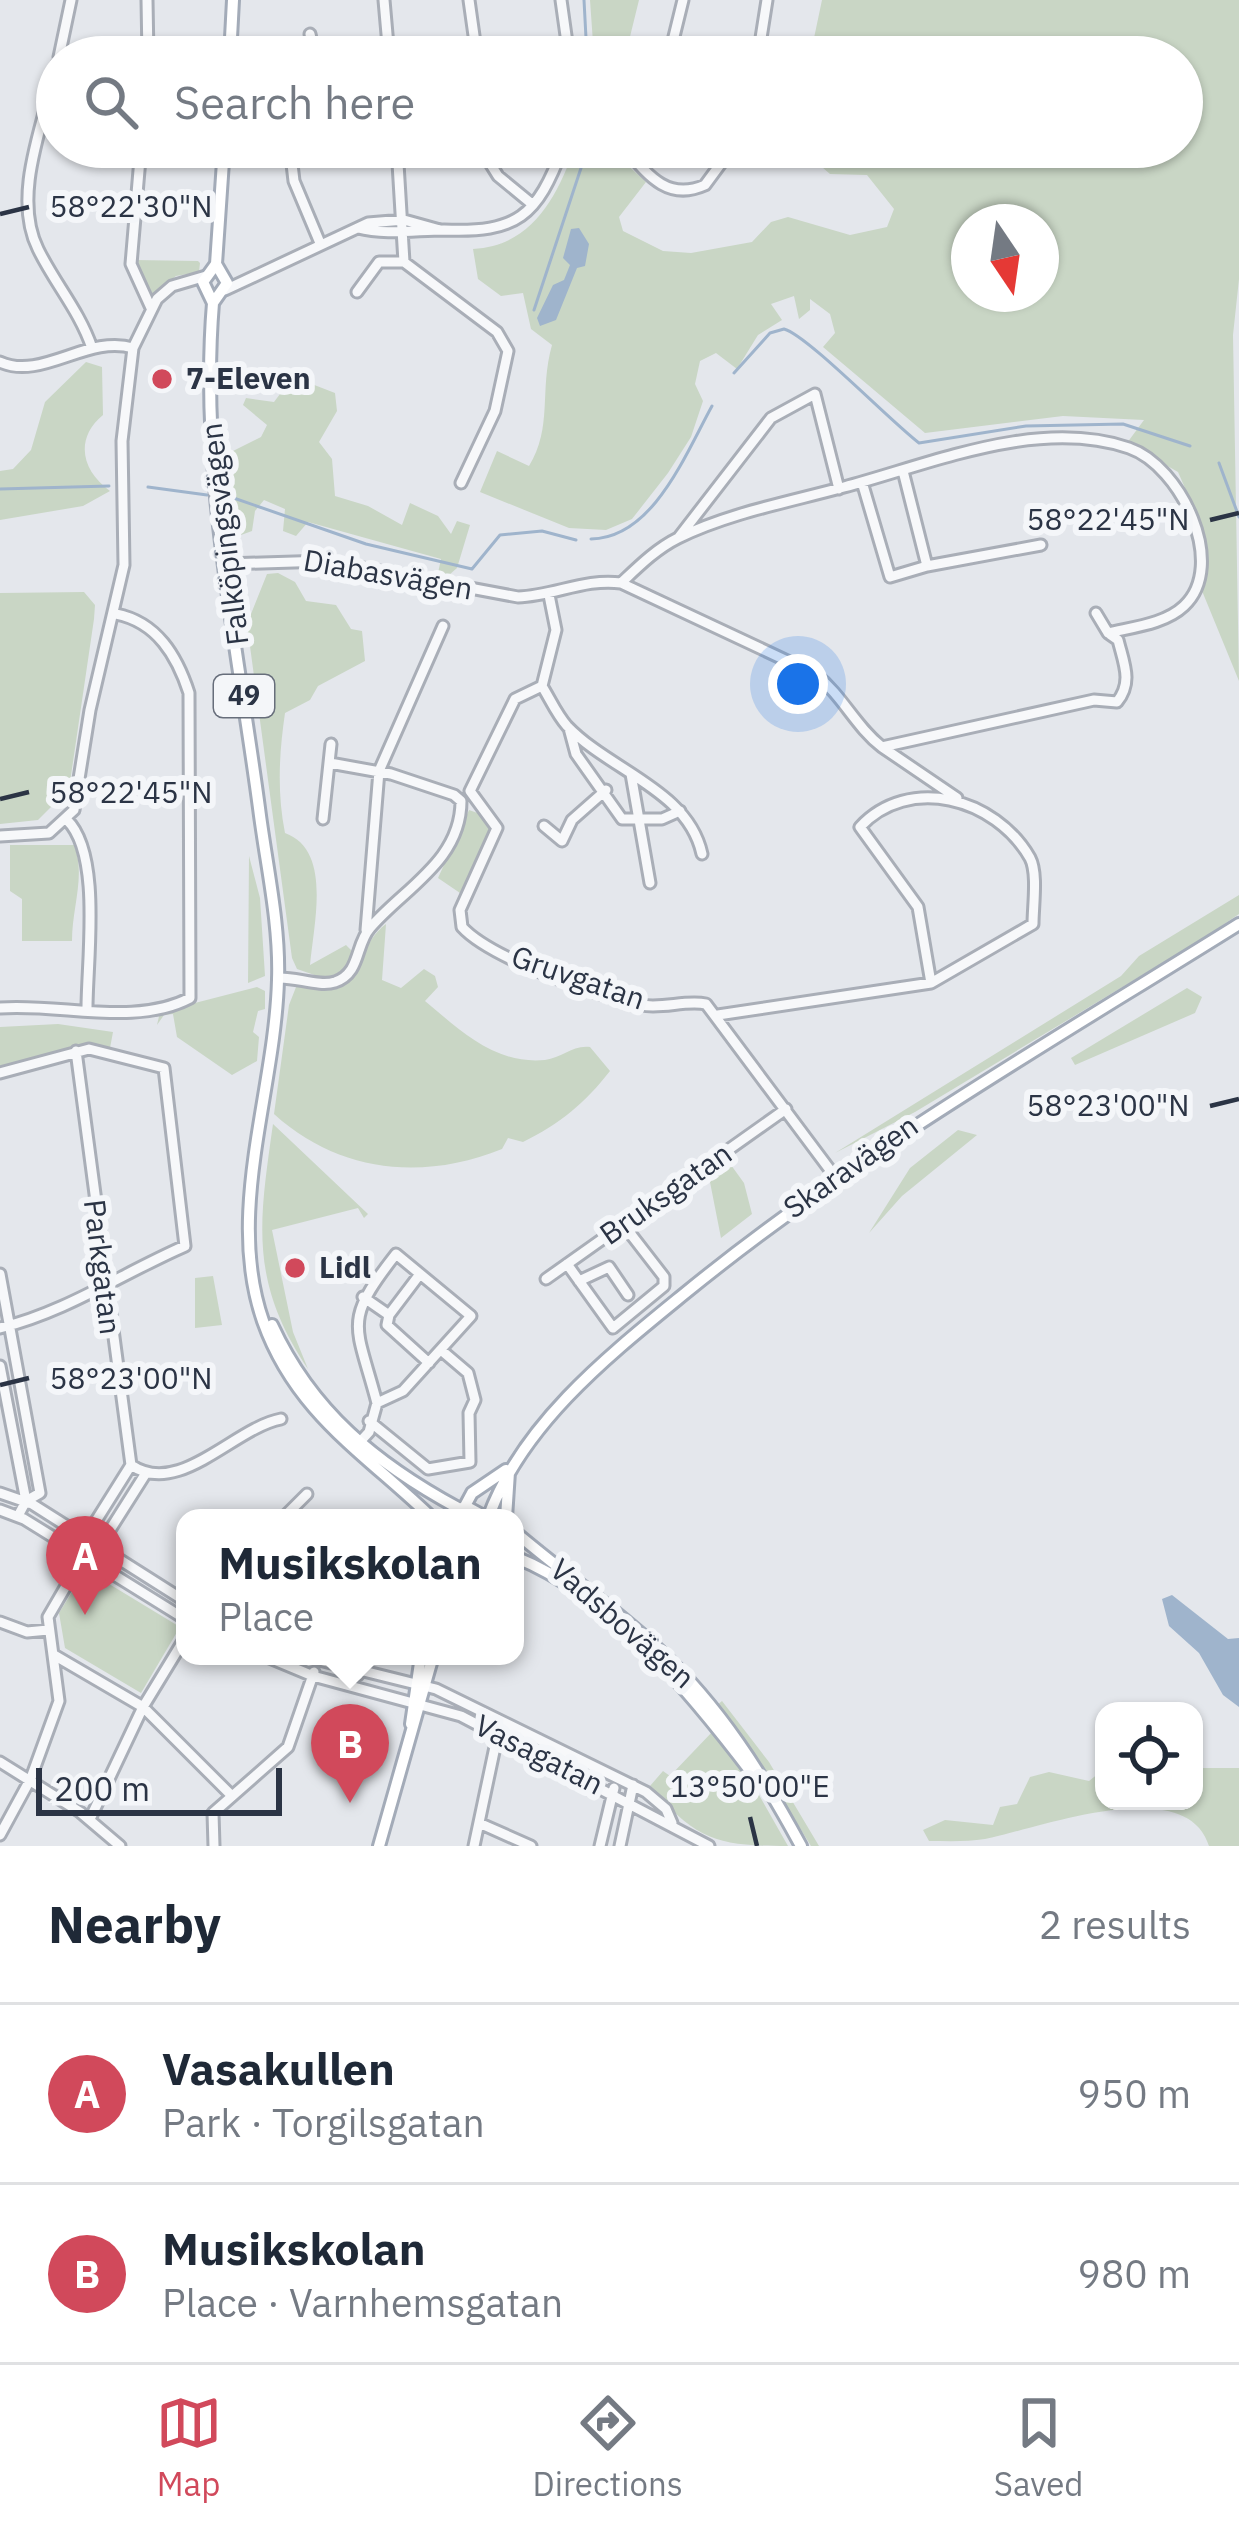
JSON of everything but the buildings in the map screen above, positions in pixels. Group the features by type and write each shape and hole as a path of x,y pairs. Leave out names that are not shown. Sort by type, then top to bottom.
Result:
{"main road":[{"path":"231,36 233,0"},
{"name":"Falköpingsvägen","path":"223,168 210,421 278,978 251,1190 256,1299 282,1365 423,1509"},
{"name":"Skaravägen","path":"492,1509 508,1468 551,1415 648,1324 921,1118 1239,924"},
{"name":"Falköpingsvägen","path":"353,1442 414,1487 465,1507"},
{"path":"506,1509 508,1468"},
{"name":"Skaravägen","path":"465,1507 508,1468"},
{"name":"Falköpingsvägen","path":"411,1498 430,1509"},
{"name":"49","path":"462,1509 469,1509"},
{"name":"Vadsbovägen","path":"524,1540 628,1622 691,1682 745,1749 801,1846"},
{"name":"Vadsbovägen","path":"524,1546 532,1548"},
{"name":"Vadsbovägen","path":"524,1561 572,1590 652,1656 731,1745 789,1823"},
{"path":"379,1846 411,1728 420,1665"},
{"path":"419,1685 429,1665"}],"street":[{"path":"63,36 71,0"},
{"path":"147,0 148,36"},
{"path":"383,0 386,36"},
{"path":"469,0 474,36"},
{"path":"561,0 566,36"},
{"path":"674,36 683,0"},
{"path":"761,36 767,0"},
{"path":"38,168 28,218 37,248 81,316 92,348"},
{"path":"139,168 131,264 151,308"},
{"path":"292,168 320,243"},
{"path":"399,168 404,262"},
{"path":"493,168 532,204"},
{"path":"0,836 49,832 67,820 78,796 90,710 116,614 126,542 125,430 133,348 151,308 172,286 215,283 358,228 405,225 490,232 513,222 532,204 552,168"},
{"path":"643,168 657,184 678,191 705,185 718,168"},
{"path":"357,292 380,262 404,262 497,332 508,351 495,411 461,483"},
{"path":"0,382 2,364 28,366 115,343 133,348"},
{"path":"836,1178 718,1016 932,983 1033,924 1033,862 1004,826 860,730 841,694 815,674 621,583 679,537 771,418 815,394 838,489"},
{"path":"679,537 862,482 1022,442 1075,440 1118,445 1154,460 1173,476 1191,515 1201,571 1197,586 1175,613 1108,633"},
{"path":"904,471 927,566"},
{"path":"862,482 890,577 1041,545"},
{"name":"Diabasvägen","path":"226,564 326,560 502,595 549,595 596,581 621,583"},
{"path":"549,595 556,631 542,686 569,728 576,754 606,790 622,819 662,819 680,811"},
{"path":"882,747 1094,700 1117,703 1127,689 1127,675 1118,640 1096,613"},
{"path":"0,1008 140,1012 189,1000 189,693 176,656 142,621 116,614"},
{"path":"278,978 336,982 355,964 366,933 380,771 443,626"},
{"path":"366,933 432,872 515,699 542,686"},
{"path":"569,728 680,811 697,829 702,854"},
{"path":"323,820 332,744"},
{"path":"329,763 380,771 466,799"},
{"path":"631,774 650,883"},
{"path":"544,826 562,841 572,820 606,790"},
{"path":"932,983 918,907 860,827 879,806 938,798 960,800"},
{"name":"Gruvgatan","path":"466,799 497,828 460,910 460,922 469,934 622,999 651,1006 698,1002 718,1016"},
{"path":"67,820 82,836 88,883 87,1008"},
{"path":"0,1073 76,1051 97,1050 164,1068 185,1246 104,1282 46,1317 5,1326"},
{"name":"Parkgatan","path":"76,1051 131,1465"},
{"name":"Bruksgatan","path":"546,1279 786,1108"},
{"path":"567,1264 614,1328 664,1286 664,1277 623,1224"},
{"path":"353,1442 377,1403 359,1337 363,1297 396,1253 471,1316 394,1398 377,1403"},
{"path":"579,1280 609,1267 628,1295"},
{"path":"0,1274 5,1326 40,1492 26,1501 18,1516"},
{"path":"420,1274 389,1315 387,1325 429,1363"},
{"path":"363,1297 389,1315"},
{"path":"369,1421 428,1469 470,1462 469,1412 475,1400 468,1373 441,1349"},
{"path":"0,1366 26,1501"},
{"path":"0,1835 31,1778 59,1701 48,1617 91,1543 89,1532 131,1465 146,1474 168,1474 281,1419"},
{"path":"91,1543 103,1541 146,1474"},
{"path":"0,1493 26,1501 176,1595"},
{"path":"299,1509 308,1494"},
{"path":"0,1510 18,1516 176,1613"},
{"path":"0,1622 27,1632 48,1630"},
{"path":"90,1819 143,1707 176,1653"},
{"path":"54,1655 143,1707 231,1795"},
{"name":"Vasagatan","path":"287,1665 416,1701 498,1733 709,1846"},
{"path":"214,1846 209,1820 288,1747 317,1665"},
{"name":"Vasagatan","path":"334,1665 419,1685 501,1717 633,1785 666,1809 672,1823"},
{"path":"355,1686 359,1665"},
{"path":"474,1846 501,1717"},
{"path":"0,1762 90,1819 120,1846"},
{"path":"600,1846 618,1777"},
{"path":"620,1846 633,1785"},
{"path":"479,1823 531,1846"}],"green space":[{"path":"590,0 639,0 630,36 593,36"},
{"path":"822,0 1239,0 1239,279 1233,335 1239,681 1200,586 1205,560 1196,513 1178,472 1127,443 1144,420 1063,416 925,433 823,347 835,333 830,314 810,299 810,310 799,319 794,296 771,304 782,320 758,335 737,369 716,353 700,361 695,384 703,401 691,437 632,519 606,530 569,528 480,492 497,451 529,466 541,437 552,345 531,329 523,293 501,296 478,279 473,249 494,246 526,229 550,200 566,168 631,168 646,182 619,217 623,231 663,251 691,253 752,242 771,222 788,217 850,235 887,227 894,209 867,175 830,174 823,168 1203,168 1203,36 814,36"},
{"path":"134,260 198,261 199,272 176,276 153,295 147,292"},
{"path":"86,362 102,367 103,415 88,434 85,455 93,474 110,491 83,506 0,520 0,471 13,469 31,450 45,402"},
{"path":"304,381 335,393 337,411 319,442 332,459 335,496 368,506 402,525 410,503 438,516 451,534 457,521 470,525 457,568 449,575 438,573 441,559 308,522 296,536 283,531 285,509 264,500 255,511 252,531 241,535 234,523 225,455 261,437 267,425 243,405 246,398 274,402 289,382"},
{"path":"278,573 295,582 306,601 336,605 351,629 362,631 365,661 318,686 310,700 285,713 281,743 285,833 300,842 315,871 310,965 346,945 355,954 345,969 326,979 297,969 292,958 247,624 267,574"},
{"path":"84,592 95,605 94,619 69,789 38,820 0,824 0,593"},
{"path":"469,810 486,816 493,830 460,893 438,878"},
{"path":"10,845 74,845 79,880 72,941 22,941 22,899 10,891"},
{"path":"249,856 260,898 265,976 248,983"},
{"path":"1239,895 1239,914 1202,939 915,1112 835,1153 1121,976 1139,956"},
{"path":"386,924 382,980 401,988 424,969 435,976 438,987 425,1001 479,1043 527,1060 551,1059 590,1047 610,1071 571,1112 536,1135 523,1142 508,1138 502,1149 472,1159 412,1168 383,1166 326,1149 299,1134 274,1114 289,1005 298,982 330,988 341,983"},
{"path":"257,987 265,991 265,1009 258,1011 253,1032 259,1037 257,1061 232,1075 177,1037 173,1014 164,1015 157,1025 160,1012"},
{"path":"1187,988 1202,997 1195,1013 1075,1065 1071,1058"},
{"path":"58,1024 113,1032 110,1048 86,1043 0,1069 0,1027"},
{"path":"273,1124 368,1214 364,1218 358,1208 272,1230 293,1332 308,1369 276,1308 263,1251 264,1192"},
{"path":"958,1130 977,1135 902,1196 869,1233 910,1168"},
{"path":"731,1165 744,1183 752,1214 721,1238 709,1177"},
{"path":"213,1276 222,1325 195,1328 195,1278"},
{"path":"91,1573 176,1625 176,1634 141,1693 65,1648 59,1613 83,1574"},
{"path":"722,1701 769,1762 819,1846 811,1846 756,1757 716,1706"},
{"path":"714,1730 747,1774 788,1846 710,1837 681,1819 650,1786 663,1771 670,1776"},
{"path":"1203,1768 1239,1768 1239,1846 1209,1846 1195,1824 1157,1810 1203,1810"},
{"path":"1049,1772 1089,1781 1095,1776 1095,1810 1119,1810 978,1840 929,1841 923,1830 945,1820 993,1825 1000,1807 1017,1804 1030,1777"}],"water":[{"path":"579,228 589,244 585,266 577,268 556,320 540,326 537,318 553,285 564,280 570,265 563,258 571,229"},
{"path":"1172,1595 1228,1639 1239,1638 1239,1707 1223,1695 1199,1653 1169,1626 1162,1599"}],"waterway":[{"path":"584,0 586,36"},
{"path":"534,310 581,168"},
{"path":"734,373 770,333 784,329 811,346 919,443 1026,426 1123,424 1190,446"},
{"path":"591,539 613,535 649,509 678,469 712,406"},
{"path":"1219,463 1239,517"},
{"path":"0,489 109,486"},
{"path":"148,487 207,495"},
{"path":"228,496 366,544 472,569 500,535 542,531 576,540"}],"place":[{"name":"7-Eleven","path":"162,379"},
{"name":"Lidl","path":"295,1268"},
{"name":"Vasakullen","path":"85,1615"},
{"name":"Musikskolan","path":"350,1803"}]}
